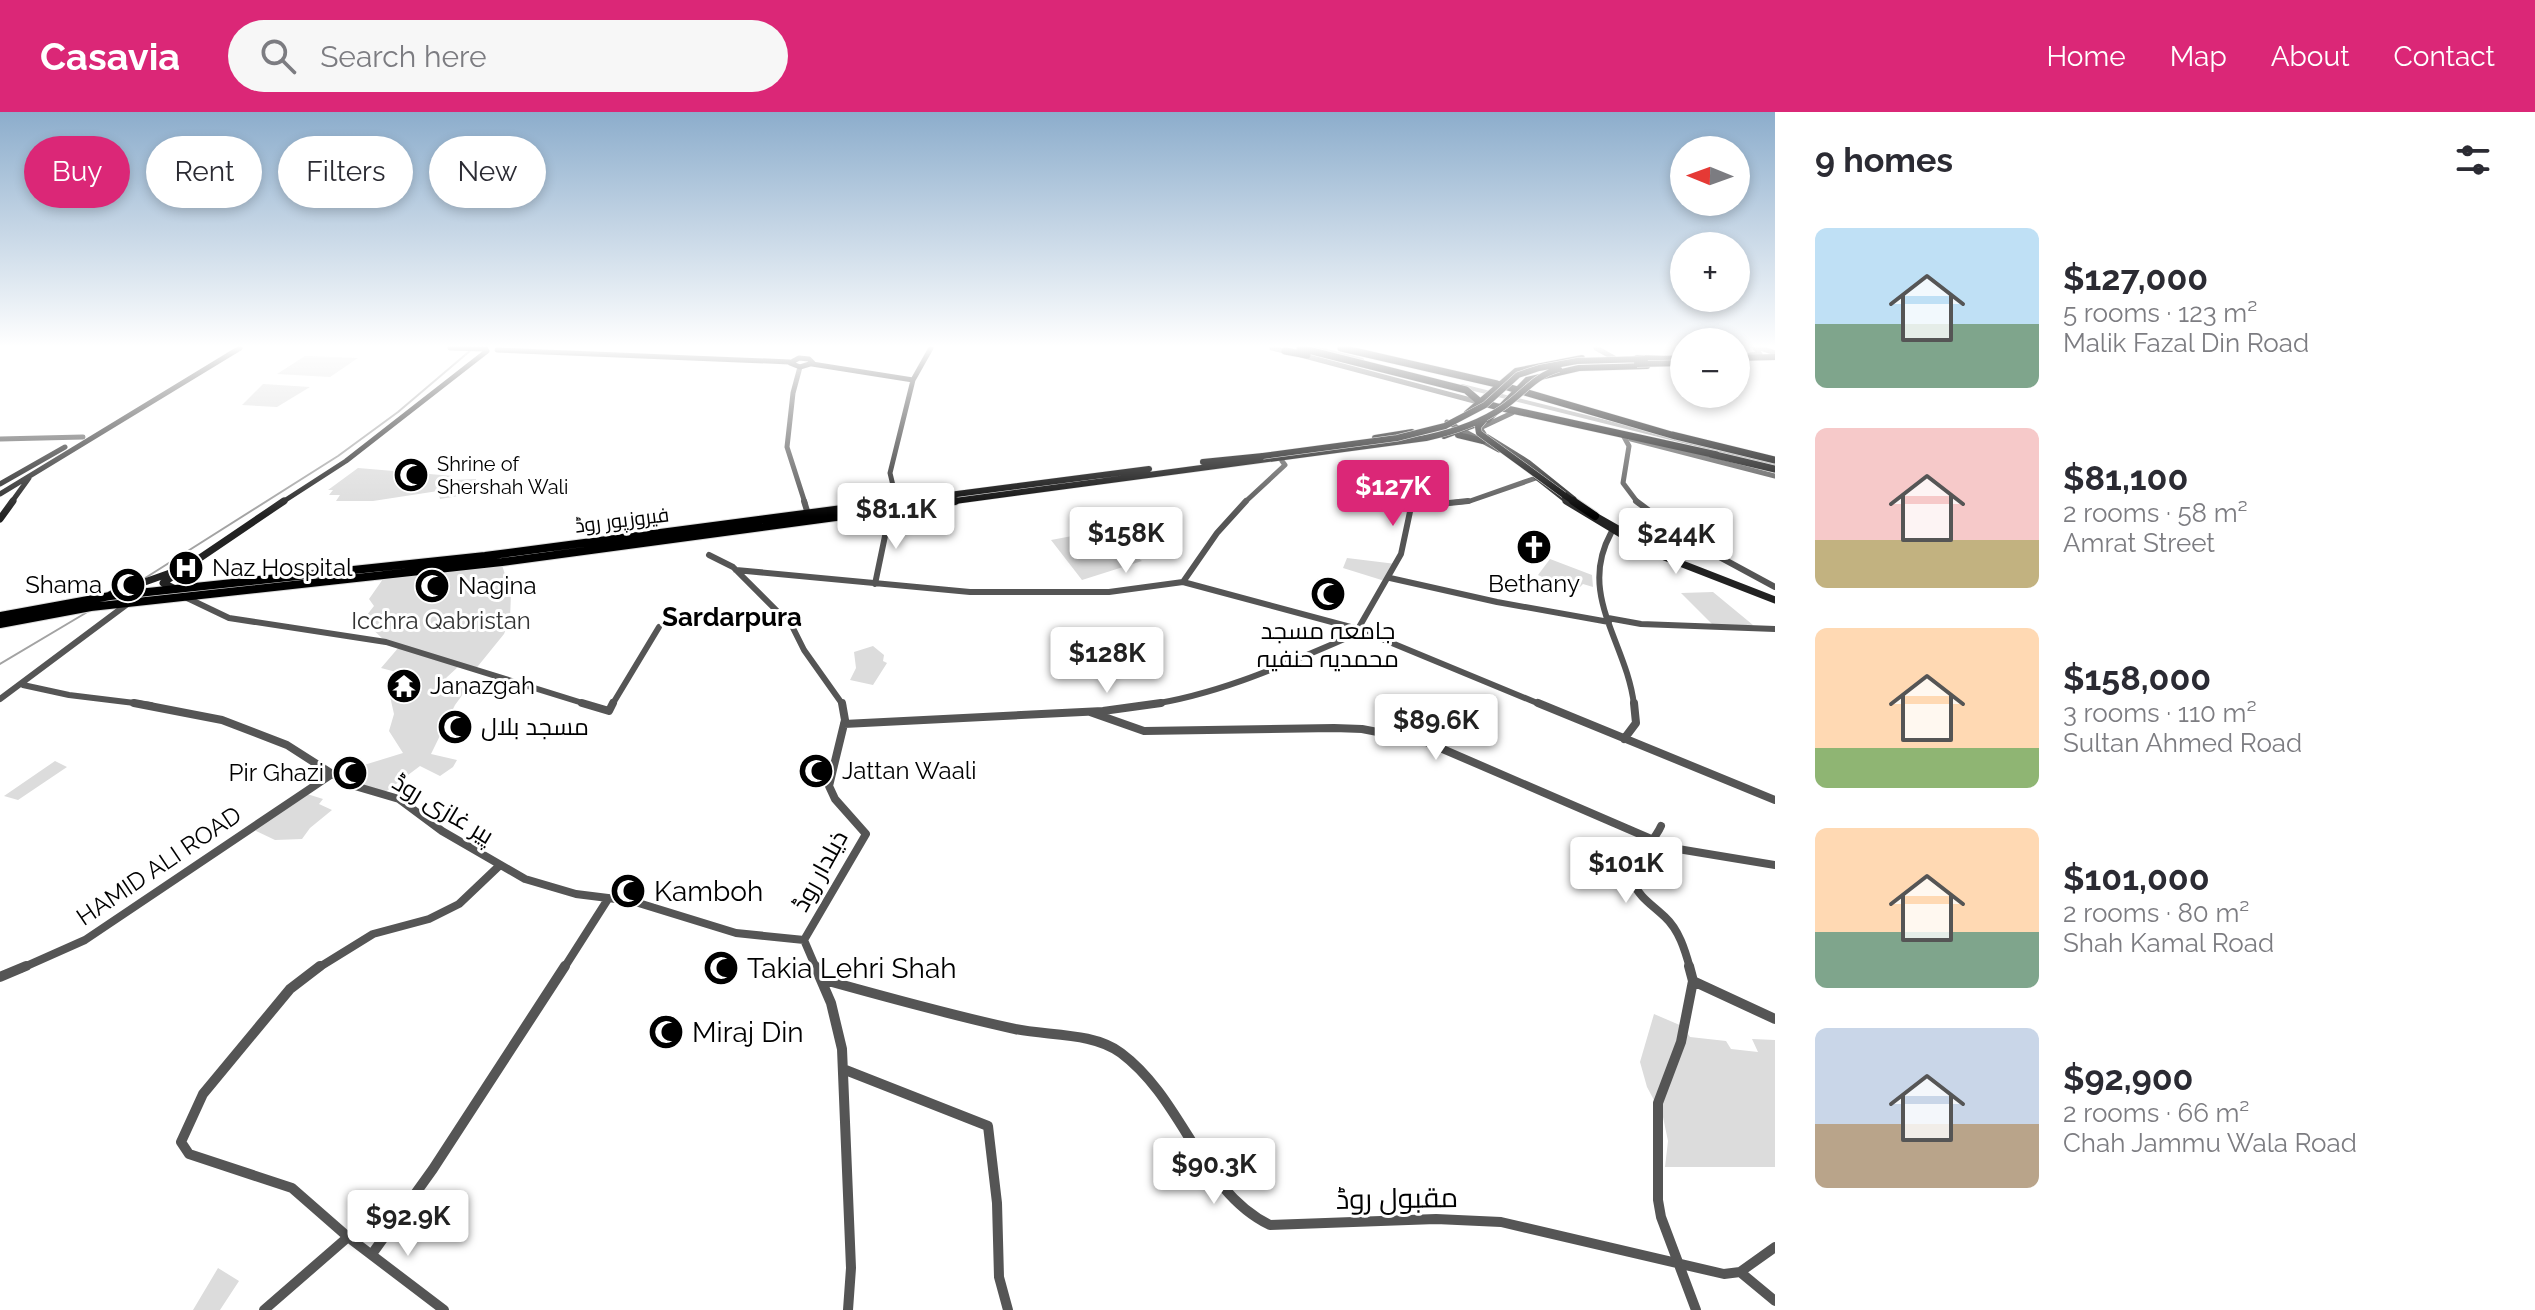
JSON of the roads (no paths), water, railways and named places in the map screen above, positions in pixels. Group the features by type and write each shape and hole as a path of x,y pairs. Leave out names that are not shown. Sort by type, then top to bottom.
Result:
{"highway":[{"path":"1492,404 1624,437 1717,455"},
{"path":"1561,404 1775,460"},
{"path":"1567,404 1675,436"},
{"path":"1512,410 1775,469"}],"main road":[{"path":"0,519 30,471 139,404"},
{"path":"0,489 141,404"},
{"path":"175,589 163,583 178,570 346,461 417,404"},
{"path":"897,502 890,473 907,404"},
{"name":"فیروزپور روڈ","path":"0,624 98,602 129,603 185,597 1248,457 1428,428 1450,421 1476,404"},
{"name":"فیروزپور روڈ","path":"1248,457 1397,438 1445,426 1486,404"},
{"name":"فیروزپور روڈ","path":"1041,490 1065,490 1282,461 1448,435 1469,429 1488,418 1501,404"},
{"path":"1507,404 1478,427 1479,433 1595,516 1675,559 1775,598"},
{"path":"1488,418 1512,410 1523,413"},
{"path":"1469,429 1481,427 1512,410"},
{"name":"فیروزپور روڈ","path":"0,616 175,589 478,565 890,512 1403,442 1460,430 1488,418"},
{"path":"1450,421 1528,462 1595,516"},
{"path":"1481,427 1485,439"},
{"path":"1428,428 1443,430 1448,435 1485,439 1581,514 1611,533 1696,573 1775,598"},
{"path":"893,485 909,493 938,497"},
{"path":"478,565 424,568 430,563 485,556"},
{"path":"420,566 416,570 345,576 420,566"},
{"path":"98,602 178,570"},
{"path":"67,611 127,598 98,602"}],"street":[{"path":"791,404 787,447 808,514"},
{"path":"0,439 83,437"},
{"path":"1624,437 1775,476"},
{"path":"1624,437 1629,446 1623,483 1630,496 1683,536 1775,587"},
{"path":"1183,582 1211,538 1237,508 1285,465 1282,461"},
{"path":"709,555 736,570 792,626 804,650 842,700 844,724 1090,712 1186,699 1214,691 1361,630 1390,578 1412,519 1411,507 1475,499 1536,478"},
{"path":"875,584 890,512"},
{"path":"1611,533 1600,551 1597,567 1608,620 1632,688 1636,723 1624,739"},
{"path":"736,570 970,592 1031,594 1109,592 1183,582 1361,630 1775,800"},
{"path":"1390,578 1510,605 1608,620 1775,629"},
{"path":"185,597 197,607 235,619 386,642 609,711 619,689 659,627"},
{"path":"98,602 101,621"},
{"path":"0,699 23,685 101,621 129,603"},
{"name":"پیر غازی روڈ","path":"23,685 69,695 163,706 222,720 287,745 312,758 348,784 399,799 442,831 525,879 576,894 632,901 736,933 804,940"},
{"path":"1090,712 1144,731 1334,728 1362,729 1424,741 1672,848 1775,865"},
{"name":"ذیلدار روڈ","path":"804,940 866,834 856,819 832,796 829,786 844,724"},
{"name":"HAMID ALI ROAD","path":"0,977 85,940 332,774"},
{"path":"1661,826 1655,840 1635,862 1631,880 1641,899 1667,918 1684,945 1693,981 1681,1042 1658,1103 1658,1200 1696,1310"},
{"path":"444,1310 348,1237 292,1188 189,1154 181,1142 203,1094 290,989 330,958 373,934 429,919 459,904 499,866"},
{"path":"372,1254 433,1169 608,899"},
{"path":"804,940 831,1003 843,1069 851,1268 848,1310"},
{"name":"مقبول روڈ","path":"821,979 958,1017 1045,1035 1109,1044 1148,1079 1184,1125 1224,1191 1249,1217 1270,1225 1436,1219 1501,1222 1724,1274 1740,1272"},
{"path":"1693,981 1775,1019"},
{"path":"843,1069 988,1126 997,1203 999,1277 1007,1309"},
{"path":"264,1310 348,1237"},
{"path":"1775,1247 1740,1272 1775,1301"}],"waterway":[{"path":"142,580 338,456 408,404"},
{"path":"1534,404 1775,464"},
{"path":"0,664 89,611"}],"place":[{"name":"Shrine of Shershah Wali","path":"411,475"},
{"name":"Bethany","path":"1534,547"},
{"name":"Naz Hospital","path":"186,568"},
{"name":"Shama","path":"128,585"},
{"name":"Nagina","path":"432,586"},
{"name":"جامعہ مسجد محمدیہ حنفیہ","path":"1328,594"},
{"name":"Janazgah","path":"404,686"},
{"name":"مسجد بلال","path":"455,727"},
{"name":"Jattan Waali","path":"816,771"},
{"name":"Pir Ghazi","path":"350,773"},
{"name":"Kamboh","path":"628,891"},
{"name":"Takia Lehri Shah","path":"721,968"},
{"name":"Miraj Din","path":"666,1032"}],"district":[{"name":"Sardarpura","path":"732,617"}],"park label":[{"name":"Icchra Qabristan","path":"441,621"}]}
